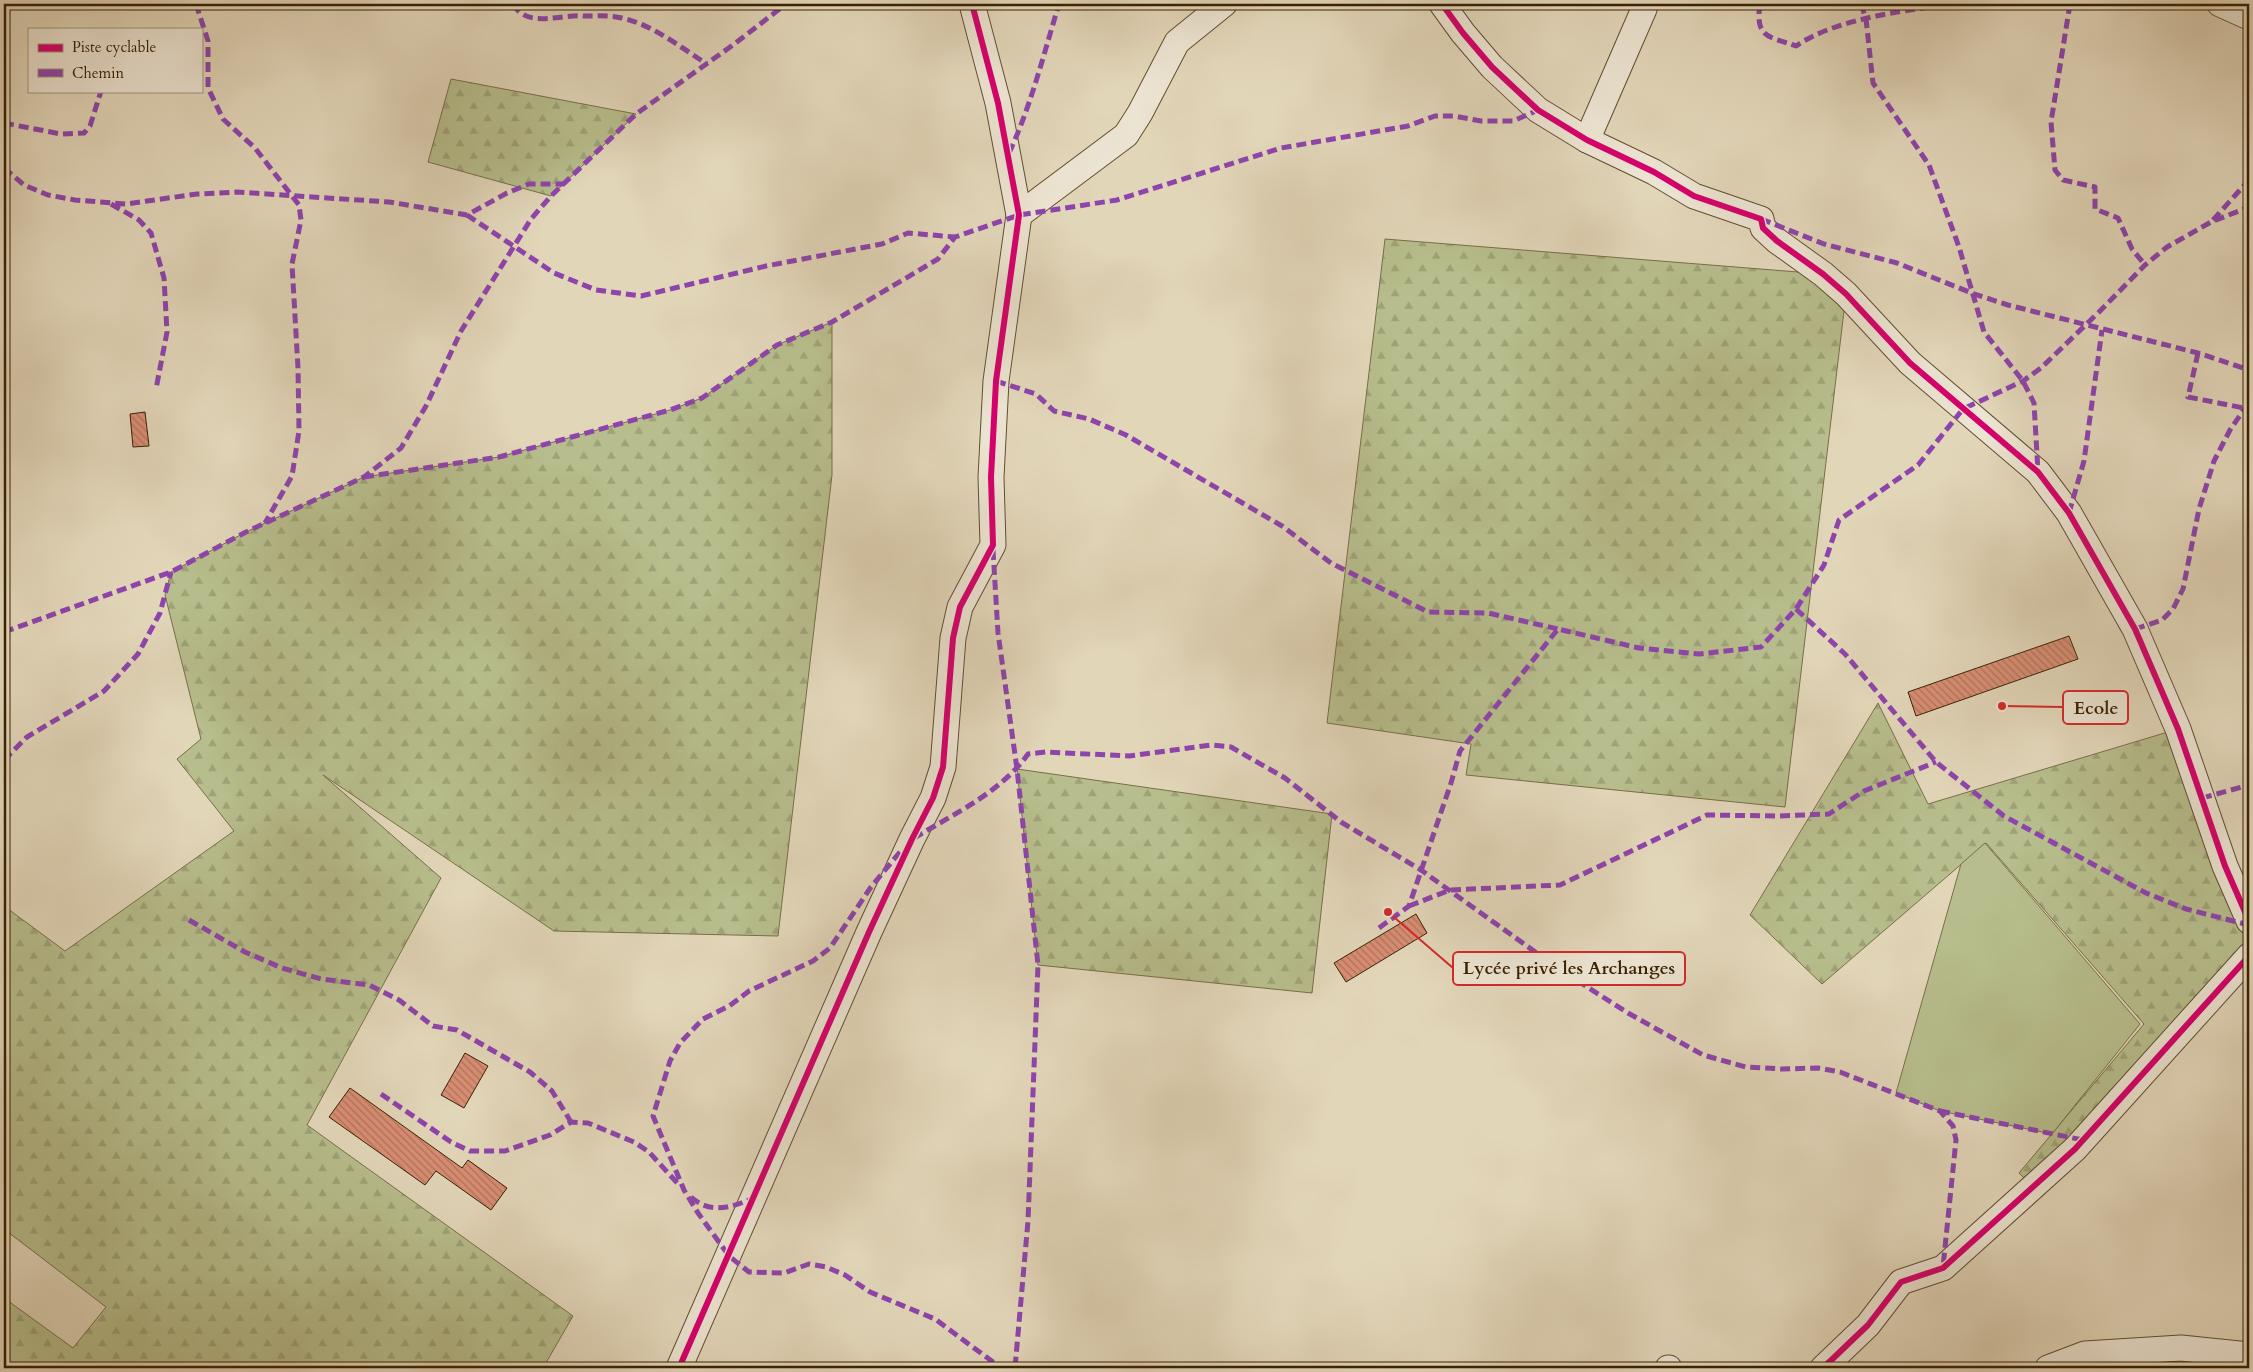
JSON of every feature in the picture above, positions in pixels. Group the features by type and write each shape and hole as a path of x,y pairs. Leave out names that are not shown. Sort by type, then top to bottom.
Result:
{"street":[{"path":"679,1368 869,932 933,798 943,767 953,638 960,607 993,545 991,477 996,381 1018,216 998,103 972,4"},
{"path":"1018,216 1126,135 1140,113 1177,42 1224,4"},
{"path":"1442,4 1463,34 1492,67 1538,110 1587,140 1654,172 1694,196 1761,219 1764,228 1777,241 1823,274 1846,294 1910,363 2038,472 2069,513 2135,629 2178,729 2225,866 2249,921"},
{"path":"1587,140 1644,9 1641,4"},
{"path":"2220,4 2249,16"},
{"path":"1823,1368 1868,1325 1901,1282 1943,1268 2075,1149 2249,956"},
{"path":"2048,1368 2085,1354 2172,1348 2249,1355"}],"green space":[{"path":"451,79 636,114 551,196 428,162"},
{"path":"1385,239 1823,274 1846,294 1785,807 1466,775 1471,744 1327,723"},
{"path":"832,322 832,475 778,936 554,931 323,775 441,878 307,1125 573,1316 543,1368 4,1368 4,1298 73,1348 106,1307 4,1229 4,906 65,951 234,831 177,759 201,739 165,595 171,572 246,532 364,477 499,457 670,410 702,398 777,345"},
{"path":"1878,703 1928,804 2178,729 2249,921 2249,956 2033,1187 2019,1173 2144,1024 1986,843 1822,984 1750,915"},
{"path":"1017,769 1332,814 1312,993 1038,965"},
{"path":"1985,843 2140,1024 2052,1134 1940,1111 1896,1093 1961,864"}],"building":[{"path":"145,412 149,446 133,447 130,414"},
{"path":"2069,636 2078,659 1916,716 1908,692"},
{"path":"1416,914 1427,933 1346,982 1334,963"},
{"path":"465,1053 488,1066 464,1108 441,1095"},
{"path":"350,1088 462,1168 468,1160 507,1188 491,1210 436,1171 425,1185 329,1117"}],"marked path":[{"path":"196,4 208,41 208,88 223,119 255,148 299,205 301,220 292,264 298,368 299,431 292,476 265,523"},
{"path":"513,4 519,12 535,18 603,16 633,21 666,37 707,64"},
{"path":"4,632 171,572 246,532 364,477 401,448 426,406 461,331 531,219 551,196 636,114 733,45 786,4"},
{"path":"1009,153 1031,98 1059,4"},
{"path":"1760,4 1759,15 1762,30 1771,37 1796,46 1831,29 1875,16 1920,8 1960,4"},
{"path":"1861,4 1866,19 1873,83 1929,165 1959,247 1984,332 2023,381 2034,403 2038,472"},
{"path":"2070,4 2051,122 2055,170 2063,180 2095,187 2095,209 2118,218 2132,249 2145,265"},
{"path":"4,123 61,134 84,133 90,126 101,92"},
{"path":"364,477 499,457 670,410 702,398 777,345 832,322 938,259 955,237 1019,215 1117,200 1281,148 1408,126 1435,116 1454,116 1481,121 1513,121 1538,110"},
{"path":"4,168 24,185 48,195 75,200 126,204 197,194 237,192 389,202 467,215 507,193 529,184 564,184"},
{"path":"2213,220 2249,180"},
{"path":"111,204 139,220 151,233 164,278 167,332 156,389"},
{"path":"1379,928 1409,906 1460,751 1558,629 1639,648 1699,654 1761,647 1796,609 1824,565 1839,520 1918,465 1963,409 2023,381 2041,368 2145,265 2167,247 2211,222 2249,207"},
{"path":"467,215 554,273 596,290 641,296 766,266 882,244 908,233 955,237"},
{"path":"1761,219 1824,244 1897,263 1974,294 2008,305 2198,353 2249,370"},
{"path":"2069,513 2084,461 2102,330"},
{"path":"2198,353 2188,397 2249,409"},
{"path":"996,381 1036,394 1054,411 1089,419 1126,435 1282,526 1331,563 1428,612 1488,613 1558,629"},
{"path":"2135,629 2162,620 2173,609 2183,589 2199,509 2214,461 2230,430 2249,402"},
{"path":"993,550 998,633 1017,769 1038,965 1028,1221 1015,1368"},
{"path":"4,760 27,737 104,691 138,654 160,613 171,572"},
{"path":"1796,609 1845,654 1936,762 2004,816 2146,893 2186,909 2249,925"},
{"path":"914,838 991,791 1017,768 1028,754 1046,752 1129,756 1211,745 1231,747 1285,778 1341,822 1421,870 1559,969 1628,1013 1703,1055 1746,1067 1818,1068 1840,1072 1940,1111 1953,1126 1956,1140 1943,1267"},
{"path":"1409,906 1450,890 1560,885 1707,815 1779,816 1829,814 1864,791 1936,762"},
{"path":"2202,798 2249,785"},
{"path":"900,852 871,887 830,948 813,961 749,991 729,1006 703,1019 680,1043 670,1061 653,1116 684,1190 698,1213 729,1256 749,1272 784,1273 809,1264 826,1267 845,1275 870,1292 935,1319 1001,1368"},
{"path":"189,920 245,952 282,968 321,979 369,985 399,1000 433,1026 457,1030 530,1072 552,1091 571,1122"},
{"path":"381,1094 451,1142 470,1151 505,1151 550,1135 571,1122 588,1123 634,1142 649,1152 679,1185"},
{"path":"1940,1111 2083,1140"},
{"path":"691,1197 699,1203 714,1208 722,1208 754,1198"}],"cycle path":[{"path":"679,1368 869,932 933,798 943,767 953,638 960,607 993,545 991,477 996,381 1019,215 998,103 972,4"},
{"path":"1442,4 1463,33 1492,67 1538,110 1587,140 1654,172 1694,196 1761,219 1763,228 1777,241 1823,274 1846,294 1910,363 2038,472 2069,513 2135,629 2178,729 2225,866 2249,921"},
{"path":"1823,1368 1868,1325 1901,1282 1943,1268 2075,1149 2249,956"}],"place":[{"name":"Ecole","path":"2002,706"},
{"name":"Lycée privé les Archanges","path":"1388,912"}]}
